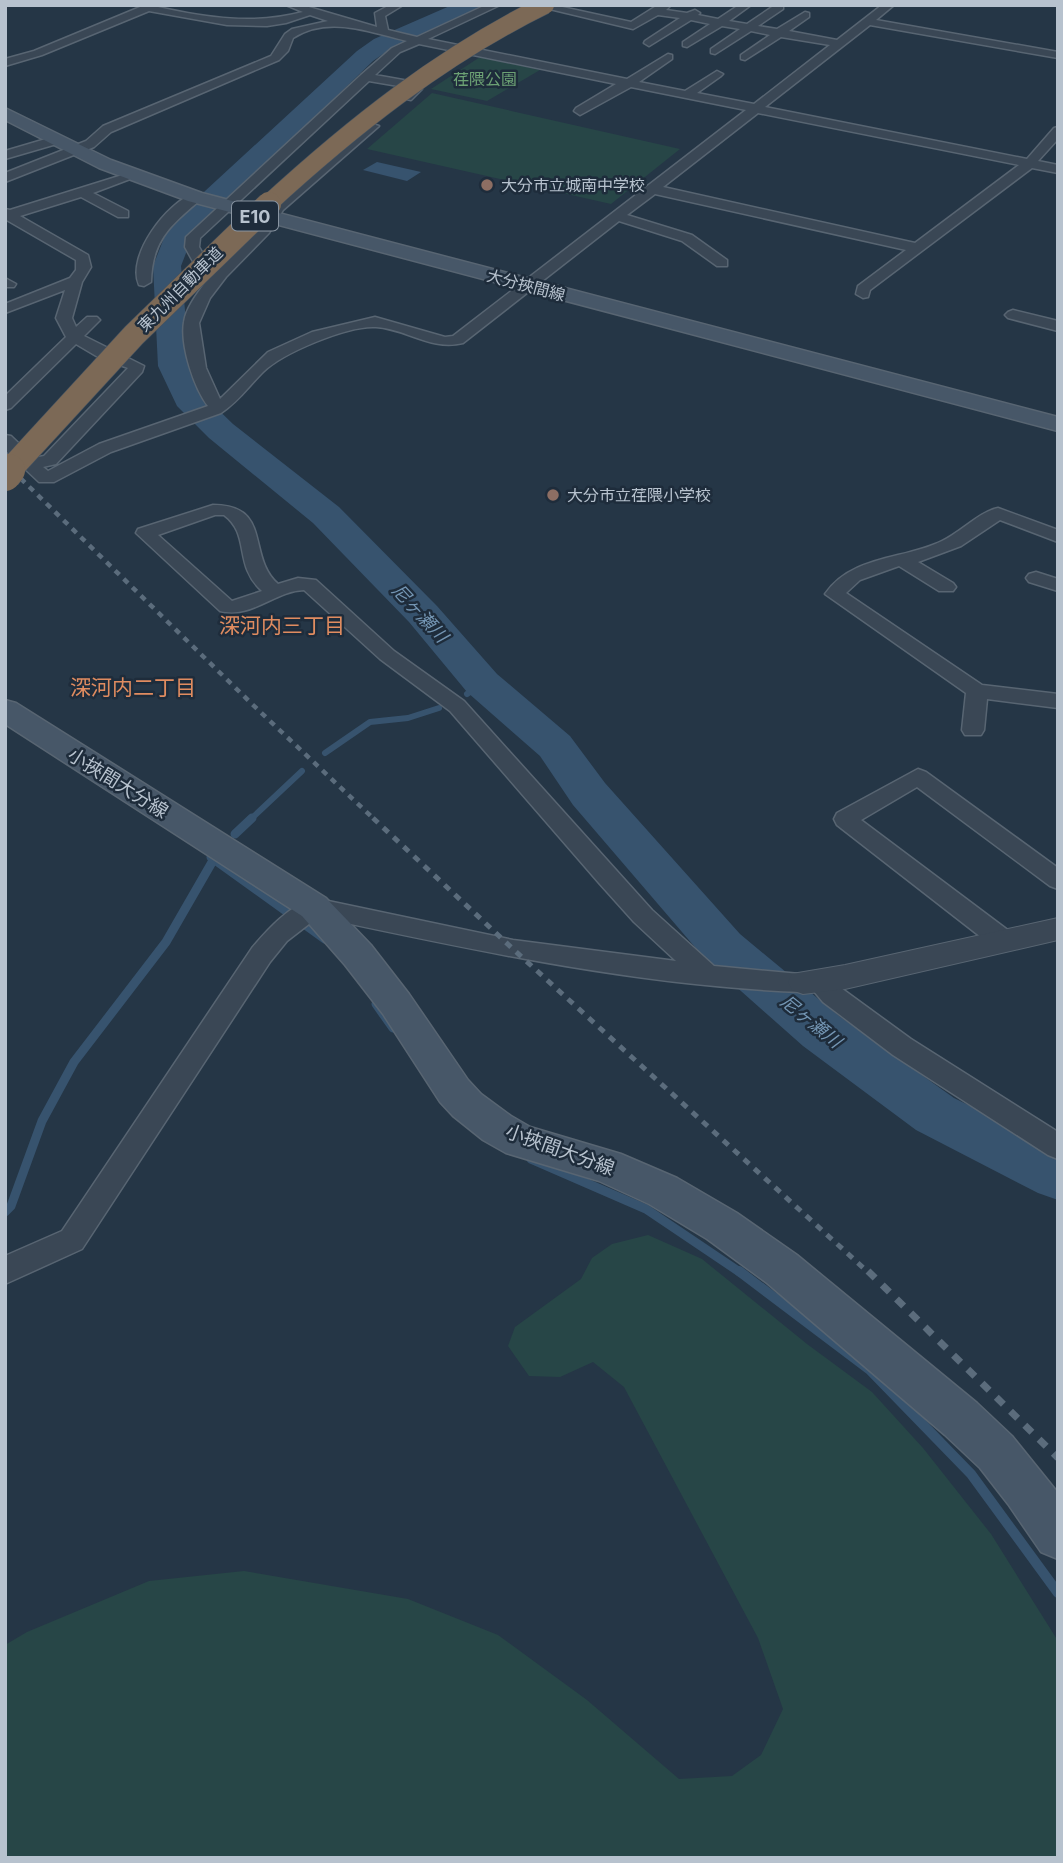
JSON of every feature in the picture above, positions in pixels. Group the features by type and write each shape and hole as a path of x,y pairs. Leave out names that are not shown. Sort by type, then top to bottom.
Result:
{"highway":[{"name":"東九州自動車道","path":"77,365 212,236 361,106 435,52 524,5"},
{"name":"東九州自動車道","path":"5,475 78,392 154,313 306,170 378,109 448,57 545,5"},
{"path":"5,441 23,422"}],"main road":[{"name":"大分挾間線","path":"9,119 132,176 195,197 1058,424"},
{"name":"小挾間大分線","path":"5,710 314,907 358,955 396,1004 443,1076 467,1105 497,1128 520,1140 607,1166 654,1187 722,1226 755,1249 961,1419 996,1452 1025,1487 1058,1535"}],"street":[{"path":"291,5 342,22 415,40 1058,169"},
{"path":"5,178 76,150 94,141 107,129 275,58 282,51 285,38 297,31 379,18 384,11 398,5"},
{"path":"213,284 192,247 193,237 225,205 396,50 495,5"},
{"path":"538,5 633,26 661,8 689,17 841,44"},
{"path":"649,43 708,5"},
{"path":"687,44 746,5"},
{"path":"5,441 48,478 106,448 218,407 228,401 265,362 297,342 375,322 444,342 458,340 889,5"},
{"path":"715,51 779,6"},
{"path":"5,63 38,53 151,7 204,20 273,24 317,12"},
{"path":"746,57 805,15"},
{"path":"379,18 384,33"},
{"path":"869,22 1058,55"},
{"path":"580,111 668,57"},
{"path":"686,95 716,74"},
{"path":"218,407 206,394 200,380 191,323 213,284 257,240 274,219 277,208 416,89 416,85 410,83 365,77"},
{"path":"863,294 863,289 1029,164 1058,131"},
{"path":"5,155 56,140"},
{"path":"7,214 132,176"},
{"path":"652,189 917,248"},
{"path":"82,192 123,214"},
{"path":"144,282 143,262 146,248 163,226 195,197"},
{"path":"5,309 75,281 81,276 85,262 83,258 7,214"},
{"path":"617,216 687,238 722,263"},
{"path":"31,464 50,460 136,369 136,366 104,354 73,337 64,318 75,281"},
{"path":"1013,315 1058,326"},
{"path":"5,405 92,320"},
{"path":"275,592 255,569 247,527 228,510 213,510 145,533 227,607 239,608 275,592 302,583 309,584 387,655 457,706 616,887 713,976"},
{"path":"1058,537 998,513 951,544 859,574 841,586 835,594 977,691 1058,701"},
{"path":"904,561 946,587"},
{"path":"1036,578 1058,585"},
{"path":"973,730 977,691"},
{"path":"1004,941 845,819 918,777 1058,880"},
{"path":"5,1271 72,1240 266,948 289,924 314,907 513,949 713,976 812,981 1058,929"},
{"path":"812,981 902,1047 1058,1147"}],"green space":[{"name":"荏隈公園","path":"480,57 540,70 487,101 431,89"},
{"path":"432,93 680,149 611,204 367,149"},
{"path":"648,1235 702,1259 807,1344 872,1392 923,1448 991,1534 1058,1641 1058,1858 5,1858 5,1645 27,1632 149,1581 244,1571 408,1599 498,1635 587,1700 679,1779 732,1776 761,1755 783,1709 758,1638 624,1387 593,1362 560,1377 529,1376 508,1346 515,1327 581,1279 592,1258 612,1244"}],"water":[{"path":"377,162 421,172 407,181 363,170"}],"waterway":[{"name":"尼ヶ瀬川","path":"470,5 382,44 365,56 202,209 180,233 167,266 174,366 189,399 221,431 326,515 423,614 482,683 555,746 589,794 723,947 821,1031 935,1114 1058,1176"},
{"path":"467,694 482,683"},
{"path":"325,753 370,722 408,718 439,708"},
{"path":"250,820 302,771"},
{"path":"235,834 252,818"},
{"path":"5,1212 11,1206 42,1121 74,1062 166,942 214,859"},
{"path":"214,859 325,939"},
{"path":"376,1004 393,1028"},
{"path":"531,1159 646,1209 741,1273"},
{"path":"739,1271 870,1370 971,1474 1058,1593"}],"railway":[{"path":"5,463 12,470"},
{"path":"12,470 375,820"},
{"path":"373,818 869,1273"},
{"path":"868,1271 1058,1458"}],"place":[{"name":"大分市立城南中学校","path":"487,185"},
{"name":"大分市立荏隈小学校","path":"553,495"}],"district":[{"name":"深河内三丁目","path":"282,625"},
{"name":"深河内二丁目","path":"133,687"}]}
